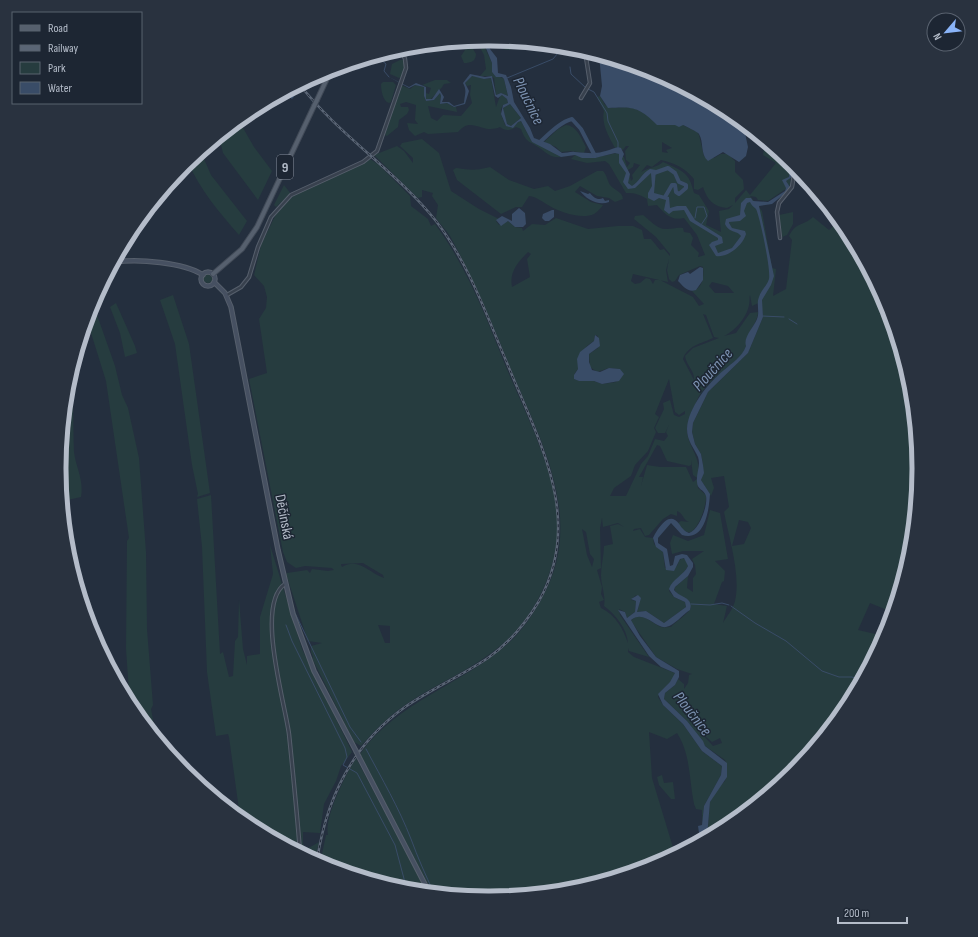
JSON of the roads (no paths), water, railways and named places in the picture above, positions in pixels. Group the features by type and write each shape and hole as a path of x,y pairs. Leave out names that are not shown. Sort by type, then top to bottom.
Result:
{"main road":[{"name":"9","path":"214,274 242,249 257,227 327,78"},
{"path":"121,262 162,264 190,268 203,275"},
{"path":"208,272 214,274 214,282 211,285 205,284 202,281 203,275 208,272"},
{"name":"Děčínská","path":"214,282 227,295 231,307 285,584 306,653 426,886"}],"street":[{"path":"227,295 240,287 249,277 258,247 270,220 275,211 291,195 363,162 377,151 406,68 404,55"},
{"path":"581,98 590,83 586,57"},
{"path":"780,238 777,212 779,203 792,187 794,176"},
{"path":"285,584 278,591 274,605 273,642 274,658 289,733 299,846"}],"water":[{"path":"485,46 489,46 497,58 498,73 506,75 511,87 514,102 530,128 534,138 550,144 562,153 597,153 618,147 621,148 624,154 622,159 630,174 628,183 632,186 650,169 656,170 654,193 669,197 670,208 686,206 695,220 722,237 723,243 715,246 718,253 732,248 741,236 738,233 731,231 725,224 726,219 740,215 741,203 746,198 751,198 753,201 768,202 785,191 786,188 782,180 789,177 789,171 792,174 792,177 786,181 790,187 788,191 772,204 759,206 774,276 771,285 762,300 763,317 748,353 708,392 693,423 692,432 695,444 701,454 703,465 704,473 701,480 710,494 707,516 701,529 696,534 690,536 682,535 671,523 658,538 658,543 667,549 670,566 673,565 675,556 682,554 687,555 693,563 693,567 688,576 675,587 674,590 688,600 691,606 690,610 666,627 662,627 641,617 636,617 631,620 640,636 656,657 679,671 679,677 675,685 665,693 664,699 687,721 703,741 705,746 727,763 727,777 710,802 708,830 699,834 698,826 702,825 704,806 721,775 722,766 702,751 683,724 663,705 658,694 670,682 675,673 661,667 649,656 618,610 625,612 627,618 635,612 636,601 631,599 638,595 641,598 637,612 646,611 664,623 686,607 685,602 674,597 669,589 673,582 688,566 684,558 680,559 674,571 666,570 663,552 656,547 653,538 662,524 668,519 675,520 684,530 689,533 693,531 699,523 706,506 706,496 697,485 699,460 688,437 688,421 700,396 718,375 742,353 746,346 745,343 747,336 757,319 758,300 769,279 767,255 760,222 756,209 750,202 747,203 744,211 746,216 740,221 729,222 732,228 745,231 746,234 742,242 730,253 716,256 709,245 718,240 718,238 690,221 684,210 673,211 669,214 664,210 666,200 659,198 654,201 648,198 648,193 652,186 651,173 635,188 628,189 623,182 626,173 619,163 619,154 615,153 595,158 582,158 575,155 561,157 532,142 521,121 518,122 513,128 506,126 501,114 503,105 508,103 507,99 502,95 498,98 495,96 491,78 484,79 472,76 465,83 469,91 465,104 454,107 447,103 440,104 440,93 434,100 426,101 424,96 424,87 415,85 409,88 389,77 409,87 416,83 426,87 426,99 432,99 439,89 444,97 442,102 449,102 454,106 464,103 465,90 463,83 470,74 485,77 492,76 496,95 501,93 508,96 504,79 502,77 496,77 492,72 492,63","holes":["510,104 521,118 511,126 507,124 503,108"]},
{"path":"600,60 651,78 676,90 724,117 744,132 748,147 746,156 739,162 723,152 708,161 704,155 699,134 683,125 679,127 675,125 657,125 645,114 634,109 608,108 600,96 602,86"},
{"path":"297,93 297,93 292,99 289,97"},
{"path":"580,191 588,194 590,193 597,199 603,198 605,201 609,200 609,202 601,203 593,201"},
{"path":"519,208 525,213 526,224 523,227 515,227 508,221 501,226 496,220 502,216 512,221 512,214"},
{"path":"554,210 554,217 549,221 545,221 542,218 543,214"},
{"path":"700,267 703,268 703,280 696,290 688,290 678,281 680,275 688,272 690,274"},
{"path":"595,335 599,338 600,346 589,354 589,362 592,370 600,372 609,368 620,369 624,374 619,381 602,384 594,381 579,381 574,379 574,375 578,369 577,359 580,352 594,341"}],"waterway":[{"name":"Ploučnice","path":"507,78 553,59 558,52"},
{"path":"381,60 386,64 384,71 389,77"},
{"path":"354,68 359,69 360,66"},
{"path":"570,67 571,74 586,88"},
{"path":"588,89 594,92 607,113 608,121 618,142 618,147"},
{"path":"539,143 559,126 572,119 581,129 595,156"},
{"path":"654,173 668,168 675,173 679,182 686,185 686,188 679,194 676,192 675,185 672,185 665,197"},
{"path":"695,218 697,207 704,207 707,216 701,225"},
{"path":"762,316 784,317"},
{"path":"789,319 797,324"},
{"path":"691,604 710,605 722,603 729,605"},
{"path":"731,606 755,623 786,641 822,671 839,677 856,678"},
{"path":"295,613 350,727 361,742"},
{"path":"286,625 292,641 345,748 347,757 343,765 357,773 395,845 405,883"},
{"path":"366,749 401,816 431,887"}],"railway":[{"path":"304,89 332,121 386,169 420,203 448,237 458,254 484,308 532,421 543,451 552,480 557,510 558,540 552,570 539,601 523,625 503,646 478,665 425,694 405,707 371,738 357,756 335,795 327,816 318,855"}]}
